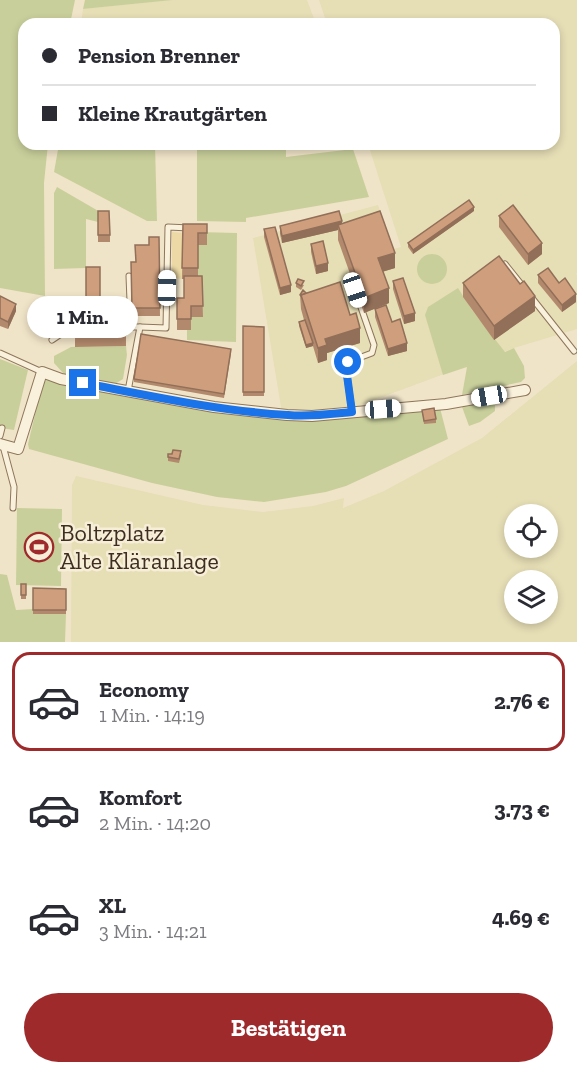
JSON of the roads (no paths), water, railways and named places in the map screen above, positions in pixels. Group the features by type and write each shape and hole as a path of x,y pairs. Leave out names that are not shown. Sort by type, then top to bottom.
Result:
{"street":[{"path":"1,441 18,449 42,372 61,379 214,406 312,416 453,403 525,390"}],"lane":[{"path":"110,327 166,328 168,227 191,228"},
{"path":"505,264 574,351"},
{"path":"129,276 131,326"},
{"path":"352,412 346,368 348,362 372,353 374,345 355,290"},
{"path":"128,391 140,327"},
{"path":"52,340 70,328 90,328"},
{"path":"0,353 42,372"},
{"path":"2,428 1,441 14,488 13,508"}],"place":[{"name":"Boltzplatz Alte Kläranlage","path":"39,547"}]}
